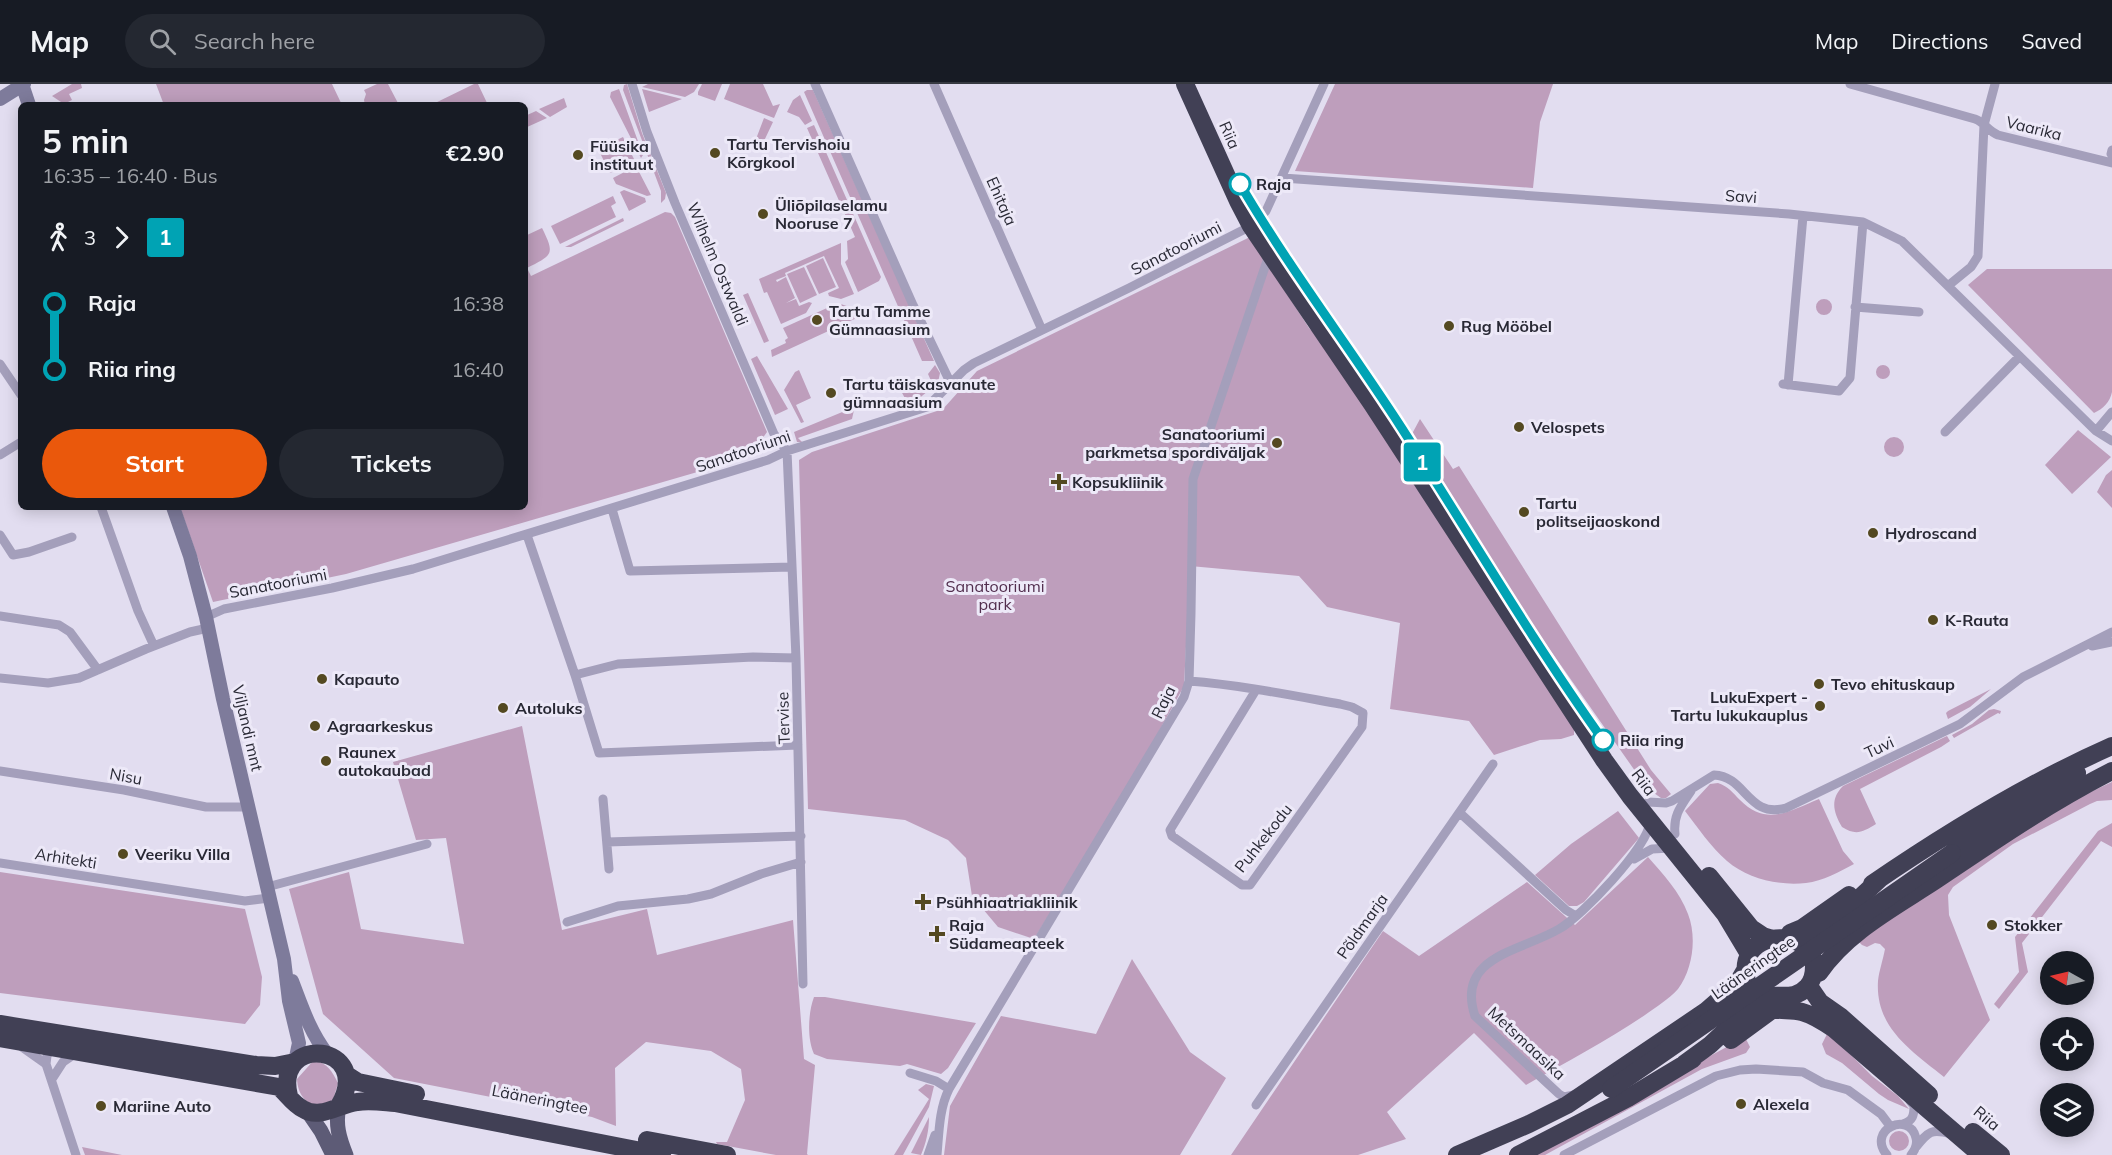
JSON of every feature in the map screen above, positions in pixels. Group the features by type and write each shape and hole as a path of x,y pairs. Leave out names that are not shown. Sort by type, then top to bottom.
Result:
{"highway":[{"name":"Riia","path":"1185,84 1238,201 1256,222 1400,426 1590,722 1648,802 1673,841 1730,910 1754,931 1773,939"},
{"name":"Riia","path":"1194,84 1267,249 1372,404 1604,760 1650,822 1673,841"},
{"path":"2060,770 2071,760 2112,737"},
{"path":"1753,953 1774,946 1799,949 1802,941 1802,928 1855,891 1882,877 1994,807 2060,770 2112,746"},
{"name":"Lääneringtee","path":"1483,1155 1563,1117 1609,1083 1952,853 2037,798 2112,754"},
{"name":"Lääneringtee","path":"2037,798 2112,762"},
{"path":"1744,972 1749,987 1765,1003 1783,1005 1803,1000 1828,960 1860,931 2051,804 2112,771"},
{"path":"2026,821 2112,780"},
{"name":"Riia","path":"1730,910 1765,930 1802,941"},
{"name":"Riia","path":"1730,910 1753,953"},
{"path":"1457,1155 1529,1124 1609,1083 1706,1011 1737,984 1753,953 1762,942 1773,939 1802,941 1819,956 1814,984 1802,992 1787,997 1770,995 1765,1003 1728,1036 1684,1064 1628,1098 1518,1155"},
{"path":"1753,953 1752,978 1765,1003"},
{"name":"Riia","path":"1814,984 1837,1022 1893,1080 1981,1155"},
{"name":"Riia","path":"1765,1003 1837,1022"},
{"name":"Riia","path":"1794,1004 1837,1022 2001,1155"},
{"path":"2,1034 74,1035 256,1065 275,1066 295,1062 310,1053 327,1054"},
{"path":"2,1034 48,1055 84,1052 279,1087 290,1096"},
{"name":"Lääneringtee","path":"327,1054 340,1063 347,1075 358,1082 727,1155"},
{"path":"295,1062 287,1077 290,1096 294,1103 308,1112"},
{"path":"339,1106 346,1094 347,1075"},
{"name":"Lääneringtee","path":"308,1112 320,1113 339,1106 371,1101 395,1103 662,1155"}],"main road":[{"path":"339,1106 336,1119 339,1137 346,1155"},
{"path":"308,1112 333,1155"}],"street":[{"path":"0,99 23,84 28,102"},
{"name":"Wilhelm Ostwaldi","path":"632,84 647,132 675,203 774,434 787,450"},
{"path":"815,84 913,305 951,384"},
{"name":"Ehitaja","path":"934,84 1042,330"},
{"path":"1256,222 1266,211 1283,178 1323,87 1312,84"},
{"name":"Vaarika","path":"1850,84 1981,121 1989,131 1998,135 2112,155"},
{"path":"1949,285 1971,267 1978,256 1984,125 1995,84"},
{"name":"Savi","path":"1283,178 1863,222 1902,241 2096,431 2112,441"},
{"path":"1803,216 1786,385 1839,392 1850,378 1863,222"},
{"name":"Sanatooriumi","path":"0,678 30,682 62,682 79,678 207,622 224,609 332,588 413,569 768,460 787,450 927,407 964,370 975,363 1129,288 1256,222"},
{"name":"Raja","path":"928,1155 949,1089 1178,710 1187,690 1191,613 1192,479 1267,261 1267,249"},
{"path":"1855,307 1919,312"},
{"path":"1945,432 2019,357"},
{"path":"0,364 18,391"},
{"path":"2096,431 2112,412"},
{"path":"0,455 18,444"},
{"name":"Tervise","path":"787,450 796,658 803,984"},
{"path":"612,509 630,571 792,567"},
{"path":"103,510 138,611 154,646"},
{"name":"Viljandi mnt","path":"173,510 190,556 207,622 284,959 289,1001 299,1043 295,1062"},
{"path":"527,535 575,675 598,753 798,746"},
{"path":"0,536 13,555 72,537"},
{"path":"0,616 59,625 70,632 98,670"},
{"name":"Tuvi","path":"1648,802 1666,803 1693,789 1705,779 1720,775 1731,779 1754,803 1764,809 1786,808 1960,724 2023,677 2112,632"},
{"name":"Tuvi","path":"2075,651 2112,642"},
{"path":"575,675 618,664 753,657 796,658"},
{"name":"Puhkekodu","path":"1189,681 1256,690 1352,707 1363,713 1362,727 1250,885 1242,885 1172,836 1170,830 1256,690"},
{"name":"Põldmarja","path":"1256,1105 1493,764"},
{"name":"Nisu","path":"0,771 124,790 206,807 248,807"},
{"name":"Tuvi","path":"1673,841 1676,814 1693,789"},
{"path":"603,799 609,869"},
{"path":"1460,813 1566,910 1576,916"},
{"name":"Metsmaasika","path":"1609,1083 1564,1097 1491,1033 1475,1016 1471,1002 1472,987 1484,966 1498,956 1567,925 1629,862 1644,840 1650,822"},
{"path":"607,842 801,836"},
{"name":"Metsmaasika","path":"1629,862 1652,849 1673,841"},
{"name":"Arhitekti","path":"0,863 245,901 427,844"},
{"path":"567,922 618,906 688,899 711,894 761,874 801,862"},
{"name":"Viljandi mnt","path":"284,959 307,1021 316,1040 327,1054"},
{"path":"74,1035 60,1040 48,1055 52,1079 76,1155"},
{"path":"52,1079 67,1059 74,1054 84,1052"},
{"path":"1564,1155 1716,1076 1740,1070 1803,1072 1823,1083 1848,1090 1881,1114 1890,1126"},
{"path":"910,1073 949,1089"},
{"path":"1887,1155 1881,1146 1882,1134 1890,1126 1909,1122 1914,1106 1893,1080"},
{"name":"Raja","path":"937,1155 940,1118"},
{"path":"1903,1124 1916,1136 1913,1151"},
{"path":"1913,1151 1927,1134 1935,1131 1964,1140"}],"green space":[{"path":"72,84 81,84 82,88 69,94 72,100 68,102 61,102 52,96"},
{"path":"156,84 332,84 341,102 163,102"},
{"path":"377,84 388,84 397,102 364,102 366,94 364,90"},
{"path":"478,84 487,102 437,102"},
{"path":"627,84 642,133 666,193 661,203 661,191 623,90 624,85"},
{"path":"648,84 699,84 694,92 685,97 642,87"},
{"path":"702,84 722,84 715,101 698,95"},
{"path":"730,84 763,84 773,106 780,104 774,118 724,99"},
{"path":"1335,84 1553,84 1540,122 1533,188 1295,171"},
{"path":"619,89 643,155 641,158 610,97 611,92"},
{"path":"642,89 682,99 649,112"},
{"path":"813,90 934,361 922,361 804,92"},
{"path":"800,95 812,121 805,125 799,117 787,112 793,100"},
{"path":"564,98 567,107 550,117 539,109"},
{"path":"536,111 547,118 528,127 528,115"},
{"path":"764,118 773,122 764,141 756,139"},
{"path":"814,125 881,277 879,281 858,292 845,262 848,259 847,241 855,237 807,128"},
{"path":"623,137 635,161 610,173 598,149"},
{"path":"636,166 651,195 647,196 616,184 613,178"},
{"path":"624,190 645,198 646,202 629,211 620,192"},
{"path":"613,196 616,203 611,206 616,217 560,244 551,226"},
{"path":"665,212 671,213 675,217 767,432 759,443 756,455 346,574 213,602 181,510 528,510 528,270 531,276"},
{"path":"623,218 624,221 571,247 565,247"},
{"path":"542,228 550,249 542,260 528,267 528,235"},
{"name":"Sanatooriumi park","path":"1250,237 1309,328 1320,339 1574,729 1574,735 1561,739 1540,740 1494,755 1469,721 1390,709 1400,623 1327,607 1299,576 1190,566 1184,686 1132,780 1034,939 998,927 972,896 966,858 948,840 905,820 808,809 799,460 812,452 943,409 977,371"},
{"path":"841,243 841,264 854,294 841,299 829,296 828,293 839,288 824,256 785,273 786,276 776,280 777,282 786,277 795,298 786,303 796,299 799,306 812,303 806,313 781,324 759,279"},
{"path":"823,258 836,287 819,294 806,266"},
{"path":"804,267 817,295 800,303 787,274"},
{"path":"1987,269 2112,269 2112,392 2110,399 2103,407 2094,413 1968,285"},
{"path":"748,293 769,341 764,343 743,295"},
{"path":"1821,299 1827,299 1832,307 1830,313 1821,315 1816,310 1816,304"},
{"path":"838,303 858,310 861,316 772,357 771,350 786,343 785,340 788,338 783,328"},
{"path":"757,356 788,409 775,415 751,359"},
{"path":"935,365 940,373 936,392 928,374"},
{"path":"1880,365 1886,365 1890,372 1886,379 1880,379 1876,375 1876,369"},
{"path":"799,370 811,398 796,405 804,422 801,423 784,390 795,372"},
{"path":"923,379 929,387 928,391 917,400 907,402 901,391 903,387"},
{"path":"852,408 854,410 852,419 798,438 802,442 797,442 794,432"},
{"path":"1420,419 1453,469 1459,466 1651,770 1671,794 1666,798 1661,798 1647,788 1527,617 1414,439 1413,432"},
{"path":"2078,430 2111,457 2072,494 2045,465"},
{"path":"1890,437 1898,437 1904,443 1904,451 1898,457 1890,457 1884,451 1884,443"},
{"path":"2112,470 2112,508 2097,492 2106,475"},
{"path":"1991,689 1970,707 1948,719 1946,713 1948,711"},
{"path":"1994,709 2001,711 2000,714 1998,713 1954,738 1952,735"},
{"path":"522,726 562,930 647,909 657,955 793,920 804,1059 815,1065 808,1155 776,1155 717,1144 716,1142 727,1142 745,1100 741,1069 711,1051 646,1042 615,1068 616,1126 592,1117 394,1078 323,1014 289,889 349,872 361,929 464,944 446,838 416,840 393,762"},
{"path":"1947,736 1950,741 1941,747 1860,789 1876,824 1859,832 1842,827 1834,806 1836,796 1843,786"},
{"path":"2112,782 2112,800 2090,804 2013,844 1953,887 1948,895 1949,915 1990,1020 1944,1077 1908,1048 1889,1025 1883,1012 1878,981 1885,949 1875,943 1867,947 1857,940 2056,808"},
{"path":"1718,783 1728,788 1750,808 1769,815 1788,812 1819,799 1843,851 1854,864 1831,876 1796,884 1764,880 1735,867 1716,850 1685,811 1710,784"},
{"path":"1618,811 1639,838 1584,902 1577,906 1569,906 1535,875 1571,844"},
{"path":"2112,823 2112,847 2101,841 2022,943 2028,972 1999,1009 1994,1004 2019,972 2015,937 2098,831"},
{"path":"1648,857 1680,898 1691,923 1693,943 1690,963 1683,981 1674,993 1658,1006 1616,1034 1526,1085 1474,1033 1387,1112 1406,1139 1358,1155 1231,1155 1383,931 1419,956 1527,882 1575,925"},
{"path":"0,872 245,909 262,977 260,1005 245,1024 0,993"},
{"path":"1132,959 1190,1052 1226,1078 1180,1155 944,1155 950,1106 1001,1016 1096,1034"},
{"path":"814,997 976,1023 948,1068 941,1074 907,1064 900,1066 827,1059 814,1054 810,1041 810,1018"},
{"path":"1828,1032 1872,1076 1898,1096 1909,1109 1888,1100 1842,1063 1826,1054 1822,1044"},
{"path":"1745,1037 1750,1047 1746,1053 1702,1069 1545,1155 1528,1155"},
{"path":"314,1060 329,1068 338,1083 333,1100 319,1105 308,1102 304,1098 300,1093 297,1079"},
{"path":"926,1084 934,1086 929,1107 903,1155 894,1155 929,1099 918,1090"},
{"path":"929,1117 927,1137 921,1155 911,1153"},
{"path":"1899,1131 1906,1134 1909,1141 1906,1148 1899,1151 1892,1148 1889,1141 1892,1134"},
{"path":"82,1147 122,1155 85,1155"}],"bus line":[{"name":"1","path":"1240,184 1269,233 1400,426 1542,650 1603,740"}],"place":[{"name":"Tartu Tervishoiu Kõrgkool","path":"715,153"},
{"name":"Füüsika instituut","path":"578,155"},
{"name":"Raja","path":"1240,184"},
{"name":"Üliõpilaselamu Nooruse 7","path":"763,214"},
{"name":"Tartu Tamme Gümnaasium","path":"817,320"},
{"name":"Rug Mööbel","path":"1449,326"},
{"name":"Tartu täiskasvanute gümnaasium","path":"831,393"},
{"name":"Velospets","path":"1519,427"},
{"name":"Sanatooriumi parkmetsa spordiväljak","path":"1277,443"},
{"name":"Kopsukliinik","path":"1059,482"},
{"name":"Tartu politseijaoskond","path":"1524,512"},
{"name":"Hydroscand","path":"1873,533"},
{"name":"K-Rauta","path":"1933,620"},
{"name":"Kapauto","path":"322,679"},
{"name":"Tevo ehituskaup","path":"1819,684"},
{"name":"LukuExpert - Tartu lukukauplus","path":"1820,706"},
{"name":"Autoluks","path":"503,708"},
{"name":"Agraarkeskus","path":"315,726"},
{"name":"Riia ring","path":"1603,740"},
{"name":"Raunex autokaubad","path":"326,761"},
{"name":"Veeriku Villa","path":"123,854"},
{"name":"Psühhiaatriakliinik","path":"923,902"},
{"name":"Stokker","path":"1992,925"},
{"name":"Raja Südameapteek","path":"937,934"},
{"name":"Alexela","path":"1741,1104"},
{"name":"Mariine Auto","path":"101,1106"}]}
